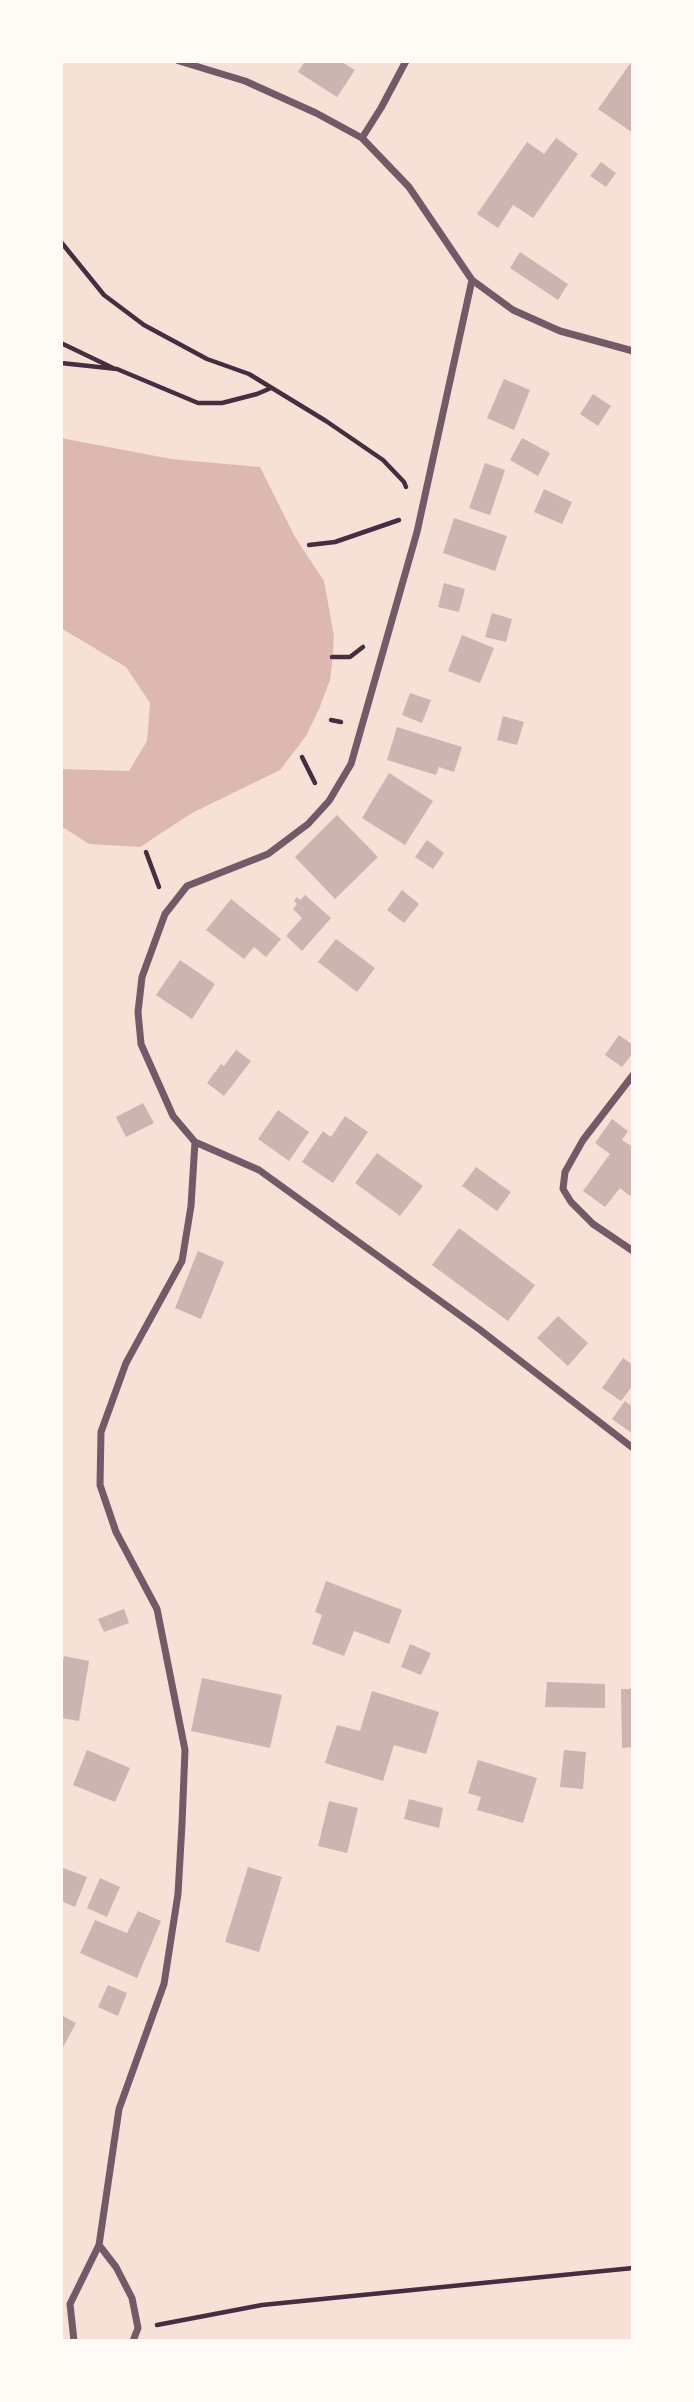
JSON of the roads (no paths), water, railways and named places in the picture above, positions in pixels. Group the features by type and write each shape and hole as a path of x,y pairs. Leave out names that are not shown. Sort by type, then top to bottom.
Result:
{"street":[{"path":"179,61 244,81 316,113 362,138 409,187 472,279 513,310 560,331 633,351"},
{"path":"362,138 406,61"},
{"path":"472,279 417,532 351,764 332,797 308,824 268,854 187,886 165,914 142,977 138,1012 141,1044 173,1116 195,1142 259,1170 479,1329 633,1448"},
{"path":"633,1075 583,1140 565,1172 564,1189 571,1202 593,1224 633,1251"},
{"path":"74,2341 70,2304 99,2245 119,2109 164,1984 178,1894 185,1750 157,1609 116,1532 100,1485 101,1432 126,1363 182,1261 191,1206 195,1142"},
{"path":"99,2245 116,2267 132,2298 138,2328 133,2341"}]}
